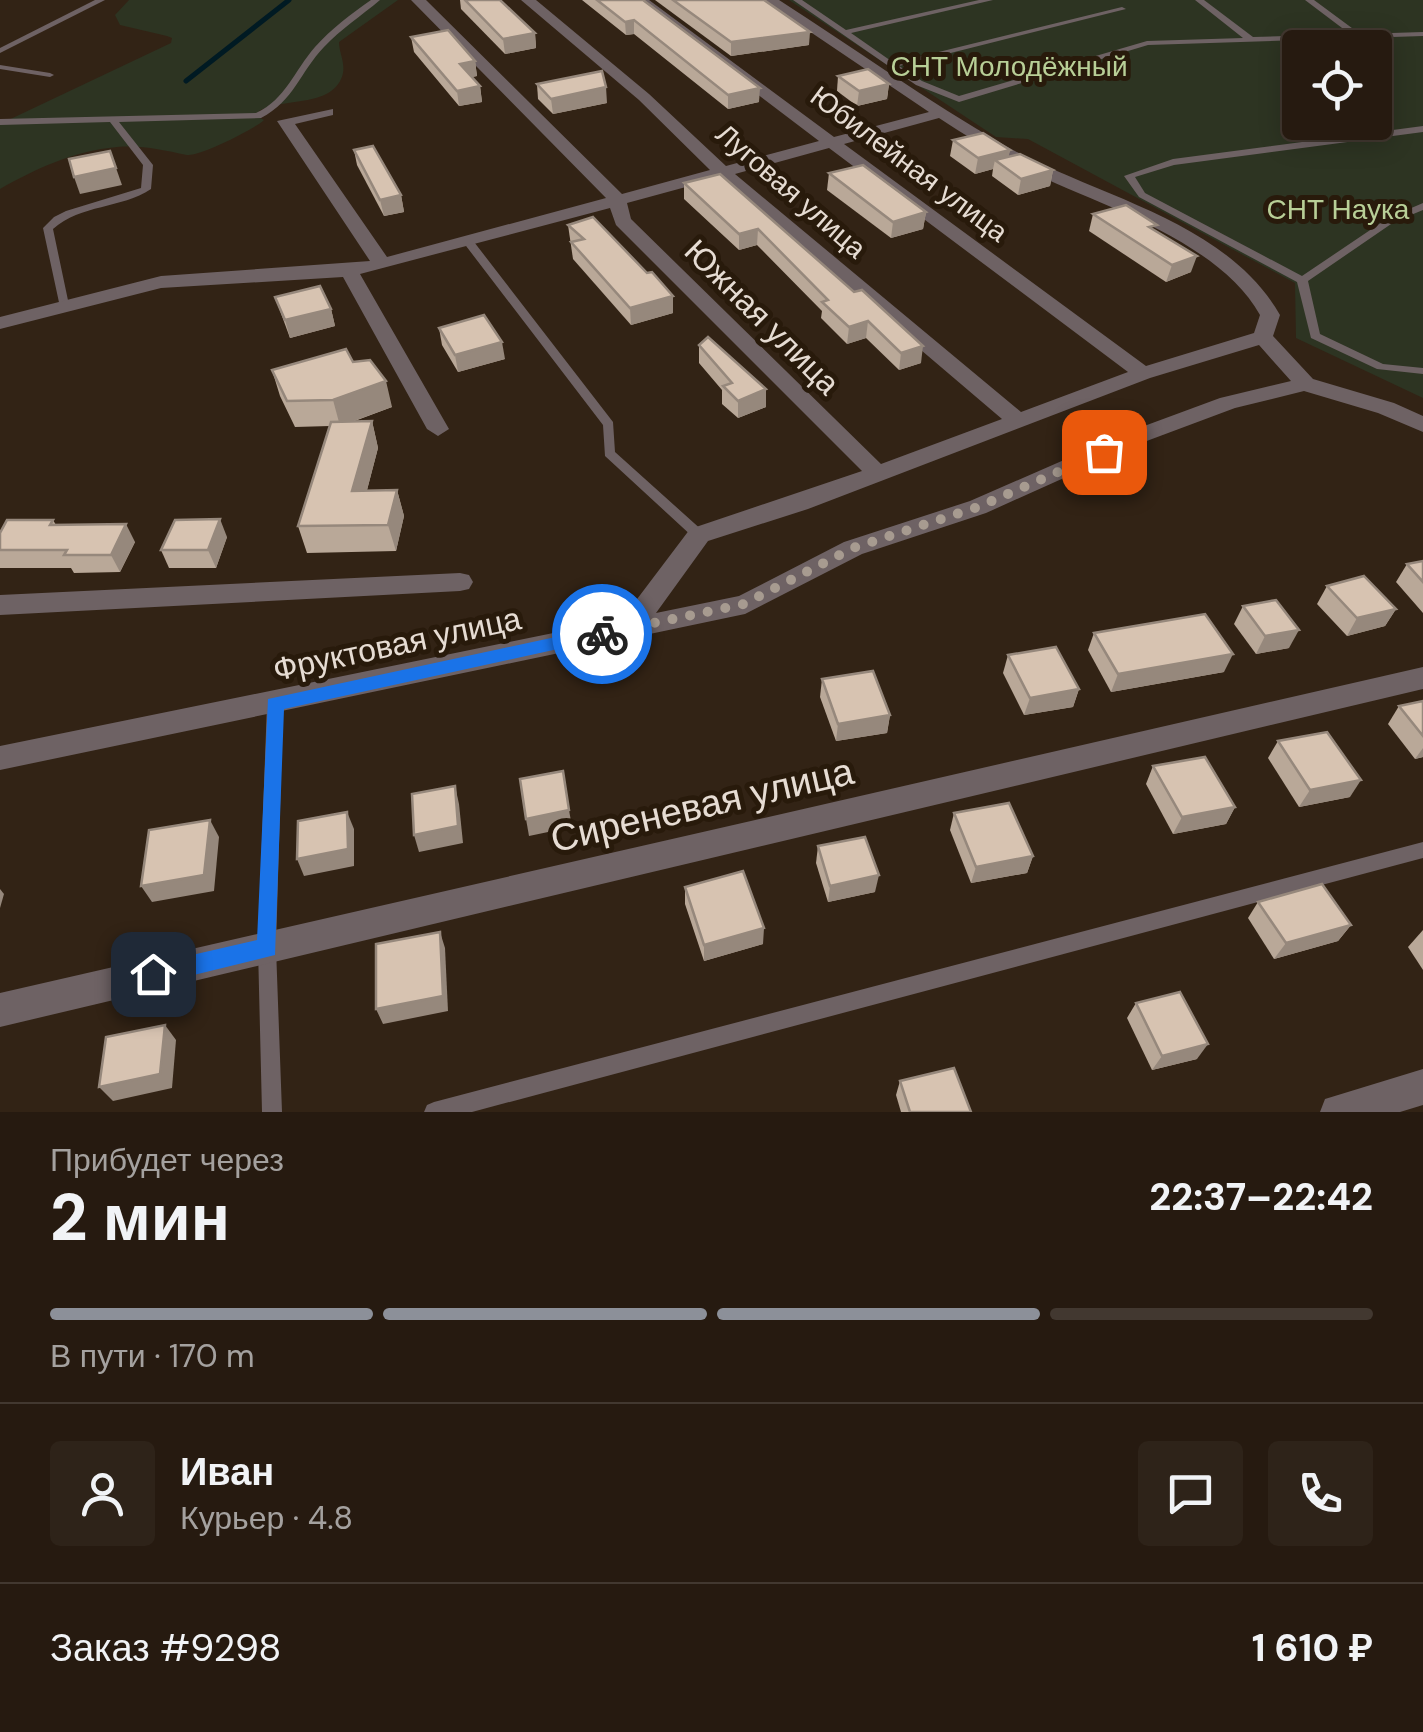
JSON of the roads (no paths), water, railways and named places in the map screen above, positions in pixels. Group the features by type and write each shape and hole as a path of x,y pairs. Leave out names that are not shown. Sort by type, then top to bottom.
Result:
{"street":[{"name":"Южная улица","path":"418,0 617,199 622,221 877,473"},
{"name":"Луговая улица","path":"528,0 644,97 720,170 1019,422"},
{"name":"Юбилейная улица","path":"640,0 1144,374"},
{"path":"770,0 1006,153 1142,217 1220,261 1252,286 1268,308 1269,321 1263,337"},
{"path":"328,112 285,121 382,264"},
{"path":"0,322 162,282 349,271 382,264 941,113"},
{"path":"349,271 438,429"},
{"path":"630,628 699,535 1144,374 1263,337"},
{"path":"1263,337 1305,384 1386,408 1423,425"},
{"name":"Фруктовая улица","path":"0,758 744,604 853,548 978,507 1136,438 1228,403 1305,384"},
{"name":"Фруктовая улица","path":"0,605 460,582"},
{"name":"Сиреневая улица","path":"0,1010 1423,678"},
{"path":"1338,1112 1423,1087"}],"lane":[{"path":"0,51 101,0"},
{"path":"0,122 258,116 278,108 312,54 340,26 376,0"},
{"path":"845,32 990,0"},
{"path":"894,66 1122,8 1108,0"},
{"path":"1199,0 1250,39"},
{"path":"1309,0 1351,30"},
{"path":"805,2 918,83 959,99 1147,43 1282,38"},
{"path":"1392,35 1423,34"},
{"path":"0,67 50,75"},
{"path":"64,305 48,228 57,218 76,210 129,198 146,189 148,165 112,120"},
{"path":"1423,129 1173,162 1129,176 1142,194 1302,280 1315,336 1382,367 1423,370"},
{"path":"1302,280 1391,220 1423,206"},
{"path":"466,240 610,425 609,453 699,535"},
{"path":"272,1112 268,948 274,704"},
{"path":"434,1112 1423,850"}],"waterway":[{"path":"186,81 289,0"}],"park label":[{"name":"СНТ Молодёжный","path":"1009,66"},
{"name":"СНТ Наука","path":"1338,209"}]}
